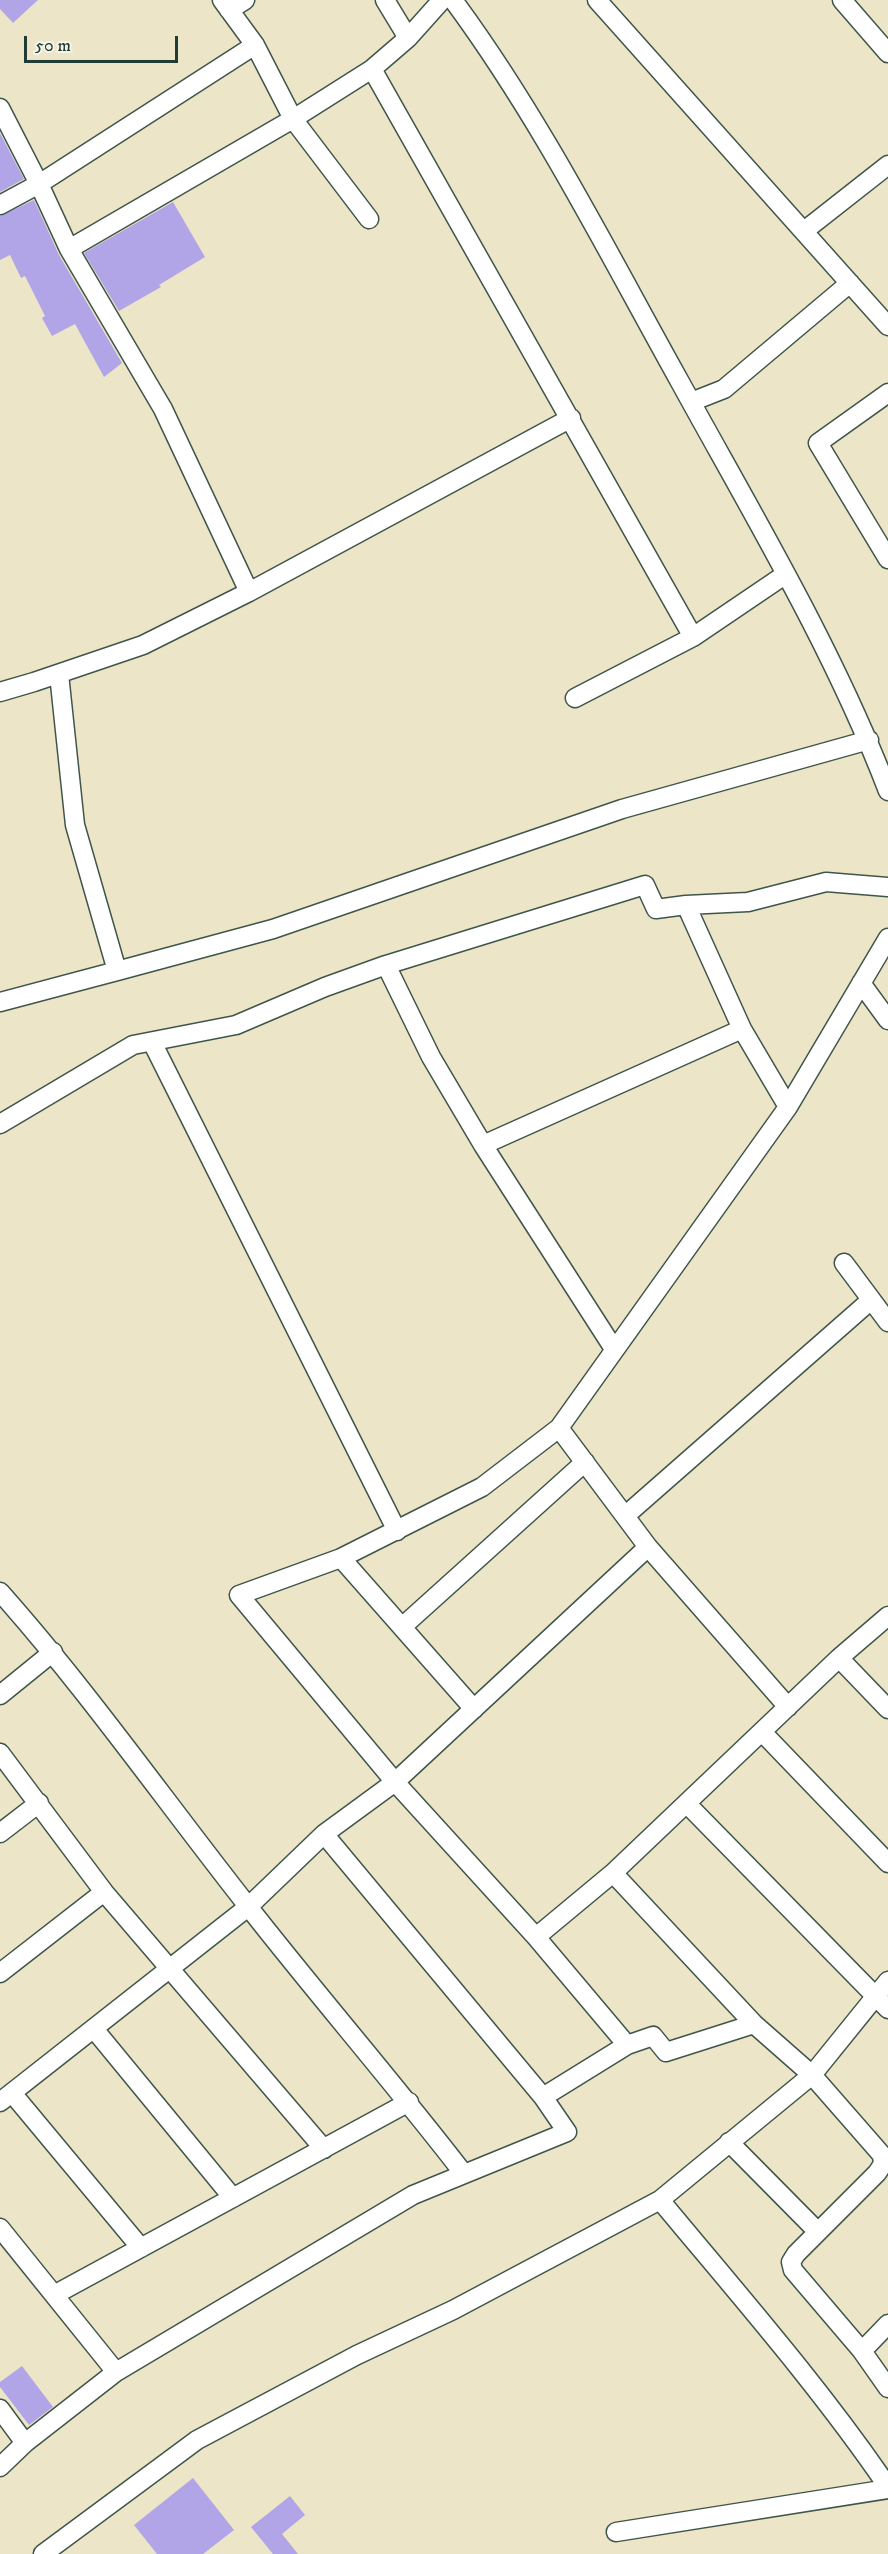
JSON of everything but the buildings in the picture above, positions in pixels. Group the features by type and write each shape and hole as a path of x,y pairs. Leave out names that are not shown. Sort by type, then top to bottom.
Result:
{"street":[{"path":"385,0 408,38"},
{"path":"69,249 293,119 372,69 408,38 442,0"},
{"path":"453,0 488,48 549,145 786,574 869,740 888,790"},
{"path":"597,0 888,326"},
{"path":"842,0 888,53"},
{"path":"232,3 293,119 369,219"},
{"path":"0,205 39,184 255,45"},
{"path":"372,69 571,418 693,638"},
{"path":"0,108 69,249 163,409 249,592"},
{"path":"804,231 888,165"},
{"path":"691,402 724,389 850,283"},
{"path":"888,393 818,443 888,559"},
{"path":"0,692 142,645 249,592 571,418"},
{"path":"575,698 693,638 786,574"},
{"path":"59,674 75,825 117,971"},
{"path":"0,1002 273,929 622,809 869,740"},
{"path":"0,1125 133,1045 236,1025 325,987 386,965 645,885 656,909 748,902 826,882 888,887"},
{"path":"686,905 742,1029 788,1107"},
{"path":"627,2045 536,1937 395,1782 239,1595 341,1558 482,1487 559,1428 788,1107 888,938"},
{"path":"386,965 431,1057 483,1145 614,1349"},
{"path":"861,983 888,1020"},
{"path":"483,1145 742,1029"},
{"path":"152,1042 397,1531"},
{"path":"844,1263 886,1317"},
{"path":"625,1516 871,1300"},
{"path":"559,1428 648,1547 789,1707"},
{"path":"402,1627 585,1462"},
{"path":"141,2248 6,2097 248,1906 324,1834 395,1782 648,1547"},
{"path":"341,1558 474,1709"},
{"path":"0,1592 53,1652 248,1906 409,2102 464,2174"},
{"path":"536,1937 613,1873 839,1658 888,1616"},
{"path":"0,1695 53,1652"},
{"path":"839,1658 888,1709"},
{"path":"762,1732 888,1863"},
{"path":"0,1753 104,1892 324,2148"},
{"path":"0,1833 39,1803"},
{"path":"687,1804 881,2003"},
{"path":"0,2467 25,2443 116,2372 413,2195 567,2132 543,2097 324,1834"},
{"path":"613,1873 754,2024 812,2075 882,2155 883,2164 877,2173 796,2254 791,2262 793,2270 862,2351 888,2388"},
{"path":"0,1973 104,1892"},
{"path":"43,2554 197,2440 357,2355 453,2310 660,2200 812,2075 881,2003 888,1981"},
{"path":"543,2097 627,2045 653,2036 666,2052 754,2024"},
{"path":"94,2029 233,2198"},
{"path":"54,2295 409,2102"},
{"path":"729,2142 818,2232"},
{"path":"616,2532 888,2488 853,2436 795,2362 660,2200"},
{"path":"0,2228 116,2372"},
{"path":"862,2351 888,2324"},
{"path":"0,2409 25,2443"}]}
